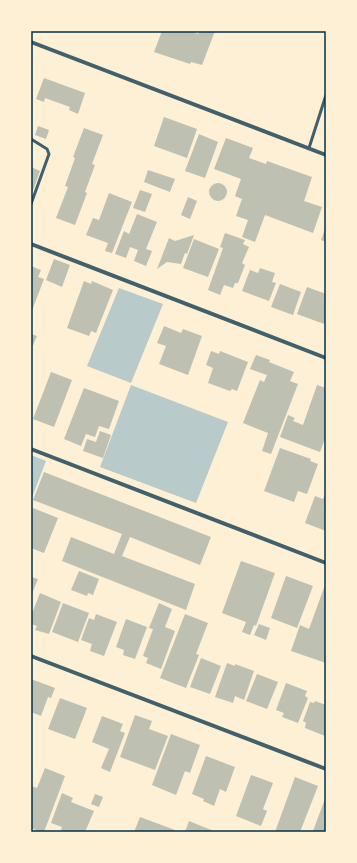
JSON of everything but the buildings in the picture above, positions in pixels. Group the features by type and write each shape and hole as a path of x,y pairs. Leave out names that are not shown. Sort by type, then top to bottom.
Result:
{"street":[{"path":"31,42 326,154"},
{"path":"31,244 326,358"},
{"path":"31,449 326,562"},
{"path":"31,656 326,769"}],"lane":[{"path":"309,148 326,95"},
{"path":"31,139 48,149 49,154 31,204"}],"shaded area":[{"path":"119,288 163,304 131,383 87,366"},
{"path":"131,385 228,422 196,503 100,467"},
{"path":"31,455 46,461 31,500"}]}
